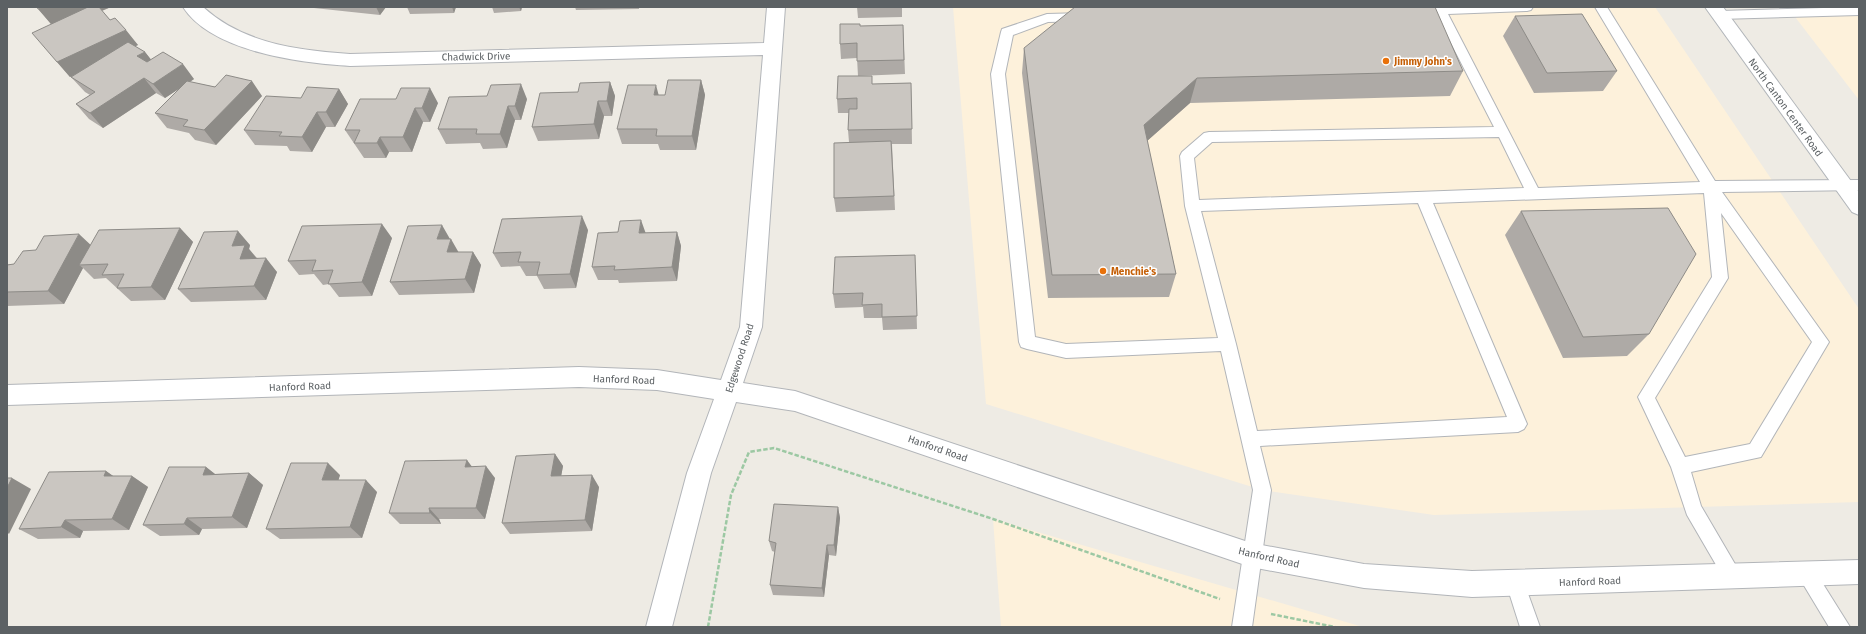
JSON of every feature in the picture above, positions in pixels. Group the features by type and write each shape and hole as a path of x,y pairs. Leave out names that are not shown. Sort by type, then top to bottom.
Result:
{"street":[{"name":"Chadwick Drive","path":"192,7 211,24 249,42 290,53 322,58 350,60 773,49"},
{"name":"Edgewood Road","path":"659,627 699,473 751,327 776,7"},
{"name":"North Canton Center Road","path":"1717,11 1851,184 1859,207"},
{"name":"Hanford Road","path":"7,395 579,377 657,380 795,401 1251,555 1364,576 1472,584 1859,572"}],"lane":[{"path":"1424,11 1527,7"},
{"path":"1601,7 1711,187 1821,342 1755,451 1680,466"},
{"path":"1440,10 1534,194"},
{"path":"1717,11 1859,11"},
{"path":"1094,17 1047,18 1007,32 998,74 1027,342 1066,351 1228,344"},
{"path":"1242,627 1251,555 1262,490 1228,344 1192,206 1187,156 1209,137 1503,132"},
{"path":"1192,206 1711,187 1851,184"},
{"path":"1711,187 1720,278 1646,397 1680,466 1693,509 1733,576"},
{"path":"1250,439 1518,424 1423,198"},
{"path":"1806,574 1840,627"},
{"path":"1515,583 1530,627"}],"path":[{"path":"708,627 731,495 749,452 774,448 993,519 1244,608 1335,627"}],"shaded area":[{"path":"953,7 1655,7 1859,309 1859,502 1434,515 1262,490 986,404"},
{"path":"1788,7 1859,7 1859,100 1792,13"},
{"path":"993,519 1363,627 1001,627"}],"building":[{"path":"88,7 99,7 110,20 115,18 126,30 57,62 32,33"},
{"path":"1075,7 1435,7 1463,71 1197,78 1144,125 1176,274 1052,275 1024,48"},
{"path":"1582,14 1617,71 1547,73 1515,16"},
{"path":"840,24 860,24 860,26 903,25 904,60 857,61 857,43 840,44"},
{"path":"128,42 145,52 137,56 147,62 163,52 183,64 153,84 144,78 90,113 76,104 95,92 71,77"},
{"path":"226,75 252,81 204,130 183,126 188,120 155,113 187,81 215,87"},
{"path":"838,76 872,76 872,84 911,83 912,129 848,130 849,109 857,109 857,98 837,99"},
{"path":"668,80 701,80 692,136 656,136 657,129 617,129 628,85 656,85 654,95 665,95"},
{"path":"610,82 607,101 598,101 594,124 532,127 540,93 578,92 580,83"},
{"path":"521,84 515,106 508,106 500,134 476,134 477,129 438,129 449,97 487,96 491,85"},
{"path":"307,87 339,89 326,112 317,112 302,137 279,136 282,132 244,130 266,96 301,98"},
{"path":"401,88 430,88 422,108 415,108 403,137 380,137 377,143 354,143 360,130 345,130 360,99 396,99"},
{"path":"891,141 894,196 834,198 834,143"},
{"path":"1668,208 1696,254 1649,334 1583,337 1521,211"},
{"path":"582,216 570,274 537,275 540,262 518,262 521,252 493,253 502,219"},
{"path":"641,220 639,233 677,232 672,267 614,270 615,266 592,267 598,233 618,232 620,221"},
{"path":"382,224 362,282 328,284 333,270 312,271 316,260 288,261 302,226"},
{"path":"442,225 437,239 451,239 447,252 473,252 465,279 390,282 408,226"},
{"path":"180,228 151,287 117,288 124,274 102,275 108,264 79,265 99,230"},
{"path":"238,231 232,246 245,245 240,259 266,258 254,286 178,289 204,232"},
{"path":"79,234 48,291 7,292 7,265 14,264 23,251 36,250 44,236"},
{"path":"915,255 917,316 882,317 882,304 862,305 863,293 833,294 835,257"},
{"path":"555,454 551,476 592,475 585,520 502,523 516,456"},
{"path":"467,460 465,467 486,466 476,508 429,508 430,513 389,513 405,461"},
{"path":"291,463 328,463 322,480 366,480 350,527 266,529"},
{"path":"169,467 206,467 203,475 249,473 232,517 187,518 184,524 143,525"},
{"path":"106,471 104,476 132,476 112,519 65,520 61,527 19,529 49,472"},
{"path":"7,478 12,478 7,488"},
{"path":"774,504 838,507 834,545 827,545 822,588 770,585 776,543 769,541"}],"place":[{"name":"Jimmy John's","path":"1386,61"},
{"name":"Menchie's","path":"1103,271"}]}
